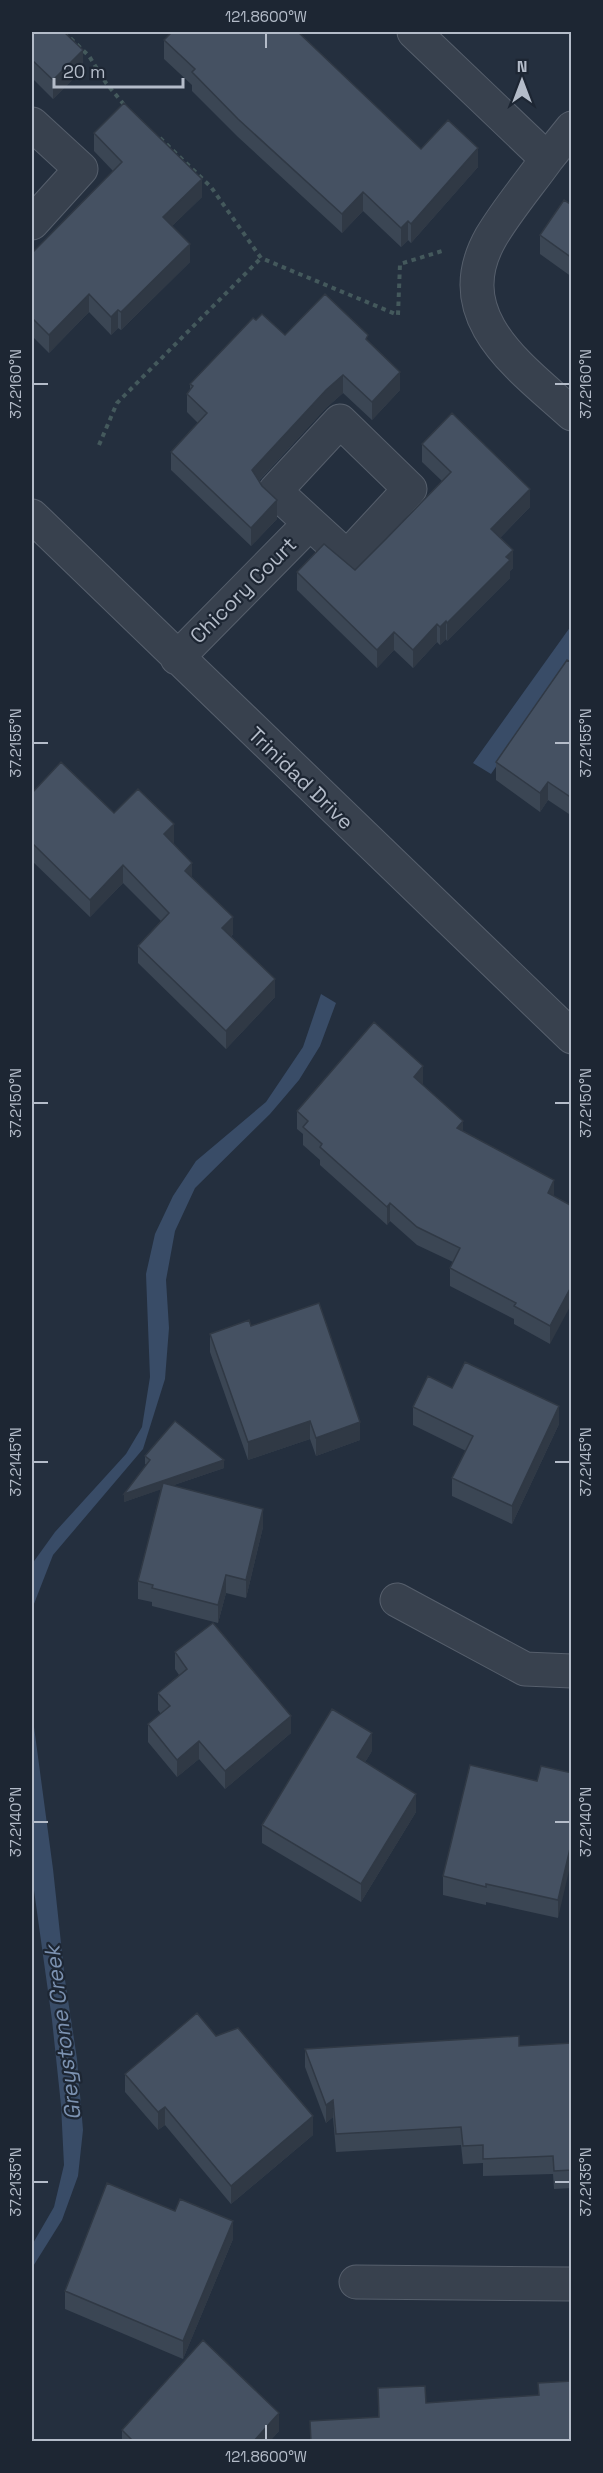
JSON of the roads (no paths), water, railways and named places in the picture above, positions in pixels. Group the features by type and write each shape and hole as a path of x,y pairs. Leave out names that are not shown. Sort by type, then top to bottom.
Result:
{"street":[{"path":"414,32 547,159"},
{"path":"32,124 81,169 32,223"},
{"path":"572,128 490,238 479,267 476,301 488,329 509,357 572,414"},
{"name":"Trinidad Drive","path":"32,516 572,1037"},
{"name":"Chicory Court","path":"177,658 310,523"},
{"path":"397,1600 525,1669 572,1671"},
{"path":"356,2282 572,2284"}],"water":[{"path":"571,626 571,658 491,774 473,763"},
{"path":"321,994 336,1003 320,1046 299,1080 270,1114 195,1188 175,1231 166,1280 169,1328 165,1379 143,1449 53,1555 32,1609 32,1564 55,1532 126,1454 142,1427 150,1377 146,1274 155,1234 173,1196 196,1161 266,1102 303,1047"},
{"name":"Greystone Creek","path":"32,1712 77,2059 83,2130 78,2176 62,2220 32,2268 32,2245 54,2207 64,2165 61,2105 52,2020 32,1876"}]}
